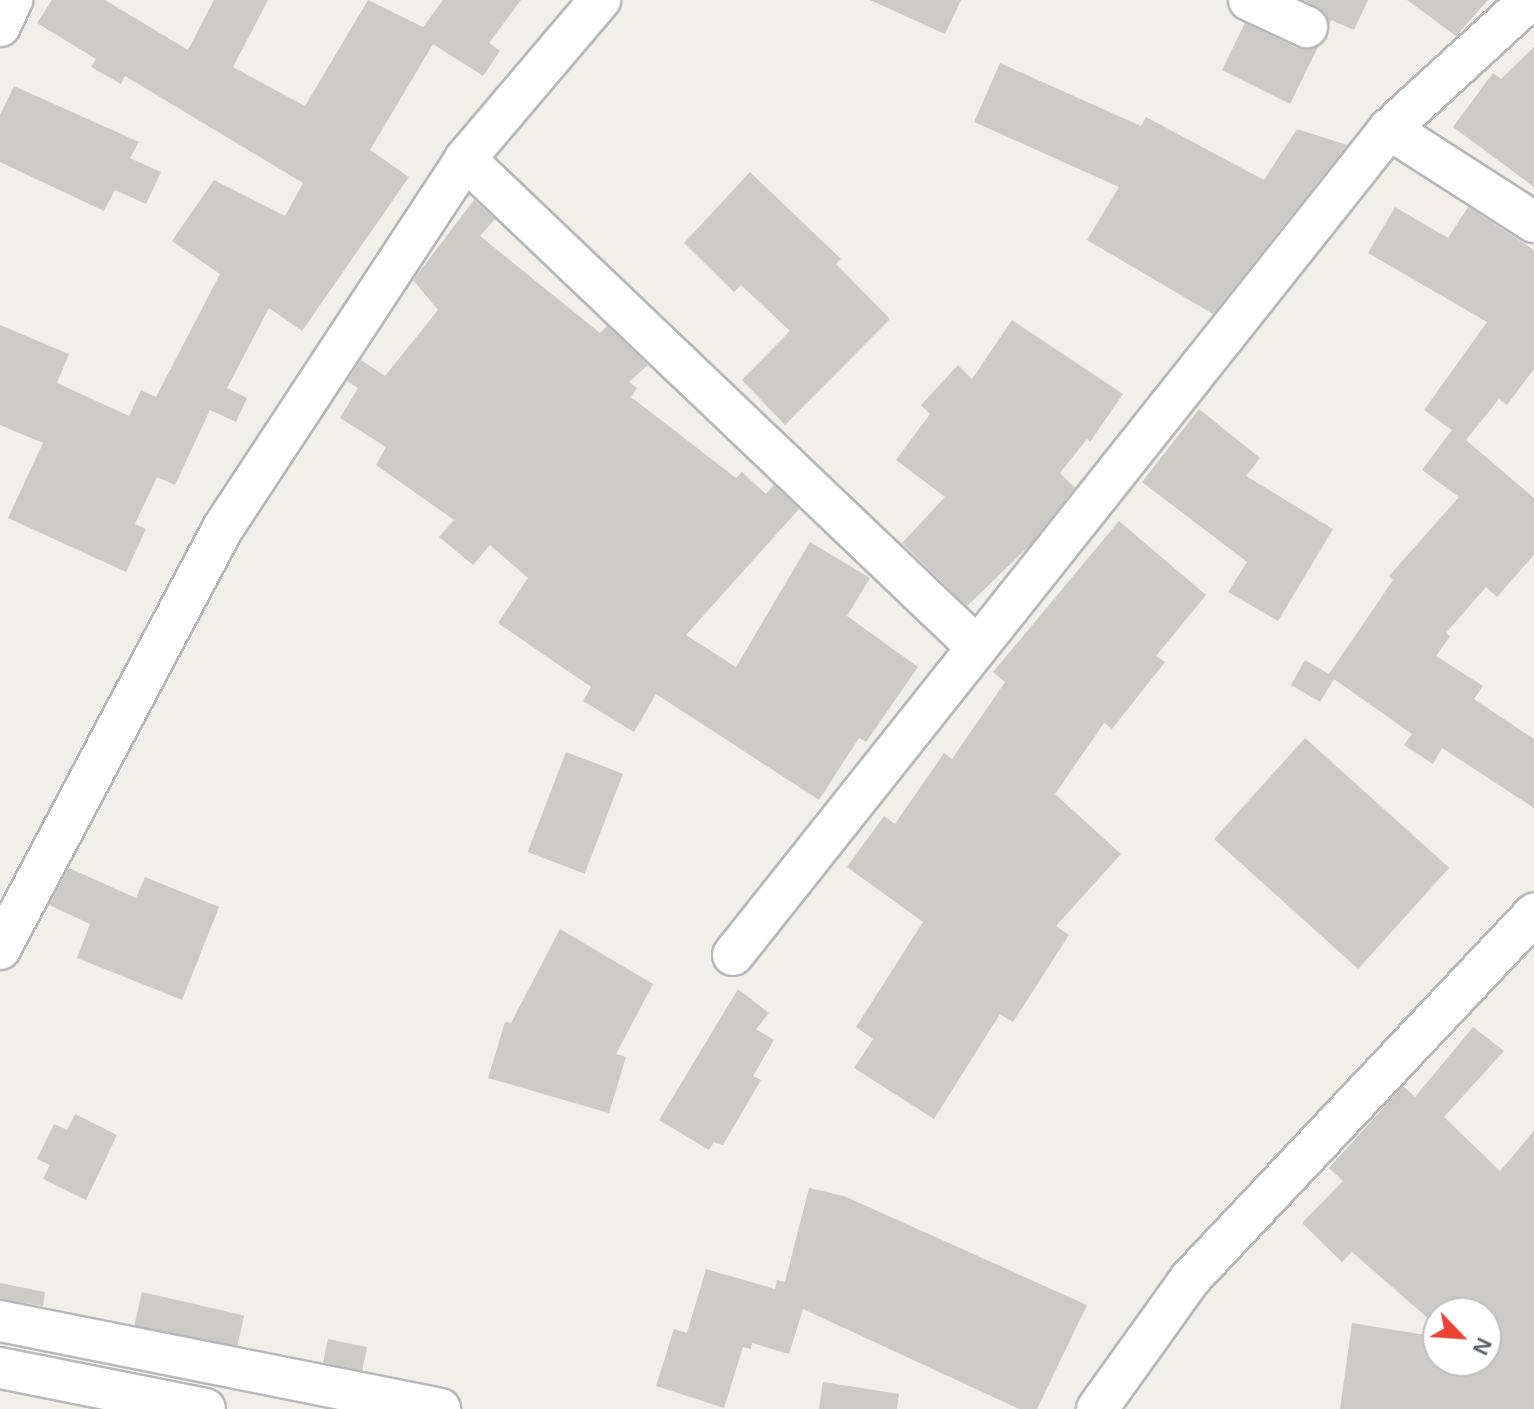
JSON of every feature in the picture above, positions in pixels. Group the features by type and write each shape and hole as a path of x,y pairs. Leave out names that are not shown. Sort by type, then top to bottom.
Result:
{"street":[{"path":"0,26 12,0"},
{"path":"0,949 223,528 465,159 600,0"},
{"path":"1249,0 1307,27"},
{"path":"733,955 977,647 1135,455 1389,129 1530,0"},
{"path":"1389,129 1534,222"},
{"path":"465,159 977,647"},
{"path":"1097,1409 1190,1279 1534,914"},
{"path":"0,1321 440,1409"},
{"path":"47,1379 57,1334"},
{"path":"0,1368 205,1409"}],"building":[{"path":"52,0 105,0 188,50 214,0 268,0 233,67 305,106 368,0 423,27 443,0 521,0 489,43 500,51 483,76 433,44 370,150 409,177 302,331 269,308 227,388 247,398 236,422 210,410 175,485 157,477 135,524 146,529 126,572 8,518 43,443 0,425 0,325 69,354 57,383 129,416 141,390 156,397 220,274 172,241 214,180 285,216 303,183 125,76 121,84 91,67 96,59 37,23"},
{"path":"870,0 961,0 945,34"},
{"path":"1304,0 1368,0 1354,30 1331,20 1330,24 1325,13"},
{"path":"1407,0 1488,0 1456,36"},
{"path":"1245,23 1297,48 1318,47 1290,104 1222,70"},
{"path":"1534,47 1534,187 1453,127 1493,73 1501,79"},
{"path":"1000,63 1141,126 1146,117 1264,180 1297,129 1347,145 1213,314 1087,240 1119,187 974,122"},
{"path":"14,86 139,142 130,158 161,172 146,204 115,190 104,211 0,162 0,115"},
{"path":"750,172 841,259 836,264 890,319 785,425 742,380 790,331 741,285 734,292 684,243"},
{"path":"474,200 495,219 480,236 600,333 607,326 648,365 629,382 637,388 631,397 736,478 742,472 766,494 774,485 799,509 686,635 736,667 810,542 870,578 847,616 918,667 866,742 859,738 819,800 656,694 634,732 583,701 591,687 498,623 528,578 490,545 473,565 439,537 454,520 376,465 386,447 340,418 358,388 347,381 361,360 385,376 438,310 413,280"},
{"path":"1395,207 1448,238 1468,207 1534,250 1534,369 1507,405 1499,399 1466,440 1534,498 1534,555 1497,597 1486,587 1446,633 1450,636 1436,656 1483,686 1474,699 1534,739 1534,808 1442,748 1433,764 1404,745 1412,734 1334,679 1320,702 1291,685 1305,660 1329,674 1393,580 1389,576 1459,497 1422,470 1452,430 1424,410 1487,322 1368,253"},
{"path":"1012,320 1123,394 1090,442 1087,439 1060,473 1075,488 1028,547 967,606 902,543 945,497 896,460 930,414 921,405 958,365 972,379"},
{"path":"1199,409 1260,458 1246,476 1333,529 1278,621 1228,592 1247,562 1142,482"},
{"path":"1119,521 1206,595 1156,656 1165,662 1112,729 1104,723 1055,794 1121,854 1056,926 1069,935 1013,1022 1000,1014 934,1119 854,1068 873,1039 856,1027 923,922 847,867 884,816 895,824 944,753 952,759 1005,682 993,672"},
{"path":"1305,738 1449,868 1358,969 1214,839"},
{"path":"566,752 623,774 585,874 528,852"},
{"path":"69,868 136,898 145,877 219,907 182,1000 77,958 90,924 49,905"},
{"path":"560,929 653,984 616,1054 626,1057 609,1113 488,1078 505,1022 511,1023"},
{"path":"738,989 769,1013 756,1029 774,1040 753,1076 761,1080 723,1145 714,1142 709,1150 659,1120"},
{"path":"1473,1027 1504,1051 1444,1117 1500,1171 1534,1131 1534,1409 1340,1409 1352,1323 1422,1334 1422,1377 1502,1377 1502,1297 1422,1297 1422,1313 1352,1252 1342,1262 1302,1223 1343,1181 1329,1168 1403,1086 1415,1097"},
{"path":"75,1114 117,1135 86,1200 43,1179 50,1165 37,1159 54,1124 67,1130"},
{"path":"809,1188 844,1196 1087,1305 1037,1409 1019,1409 803,1309 789,1354 752,1343 751,1349 743,1347 724,1408 656,1386 674,1329 687,1333 706,1269 775,1289 777,1280 785,1282"},
{"path":"0,1283 45,1292 43,1306 0,1299"},
{"path":"142,1292 244,1316 237,1349 134,1325"},
{"path":"328,1339 367,1347 362,1371 323,1362"},
{"path":"823,1382 899,1394 897,1409 819,1409"}]}
